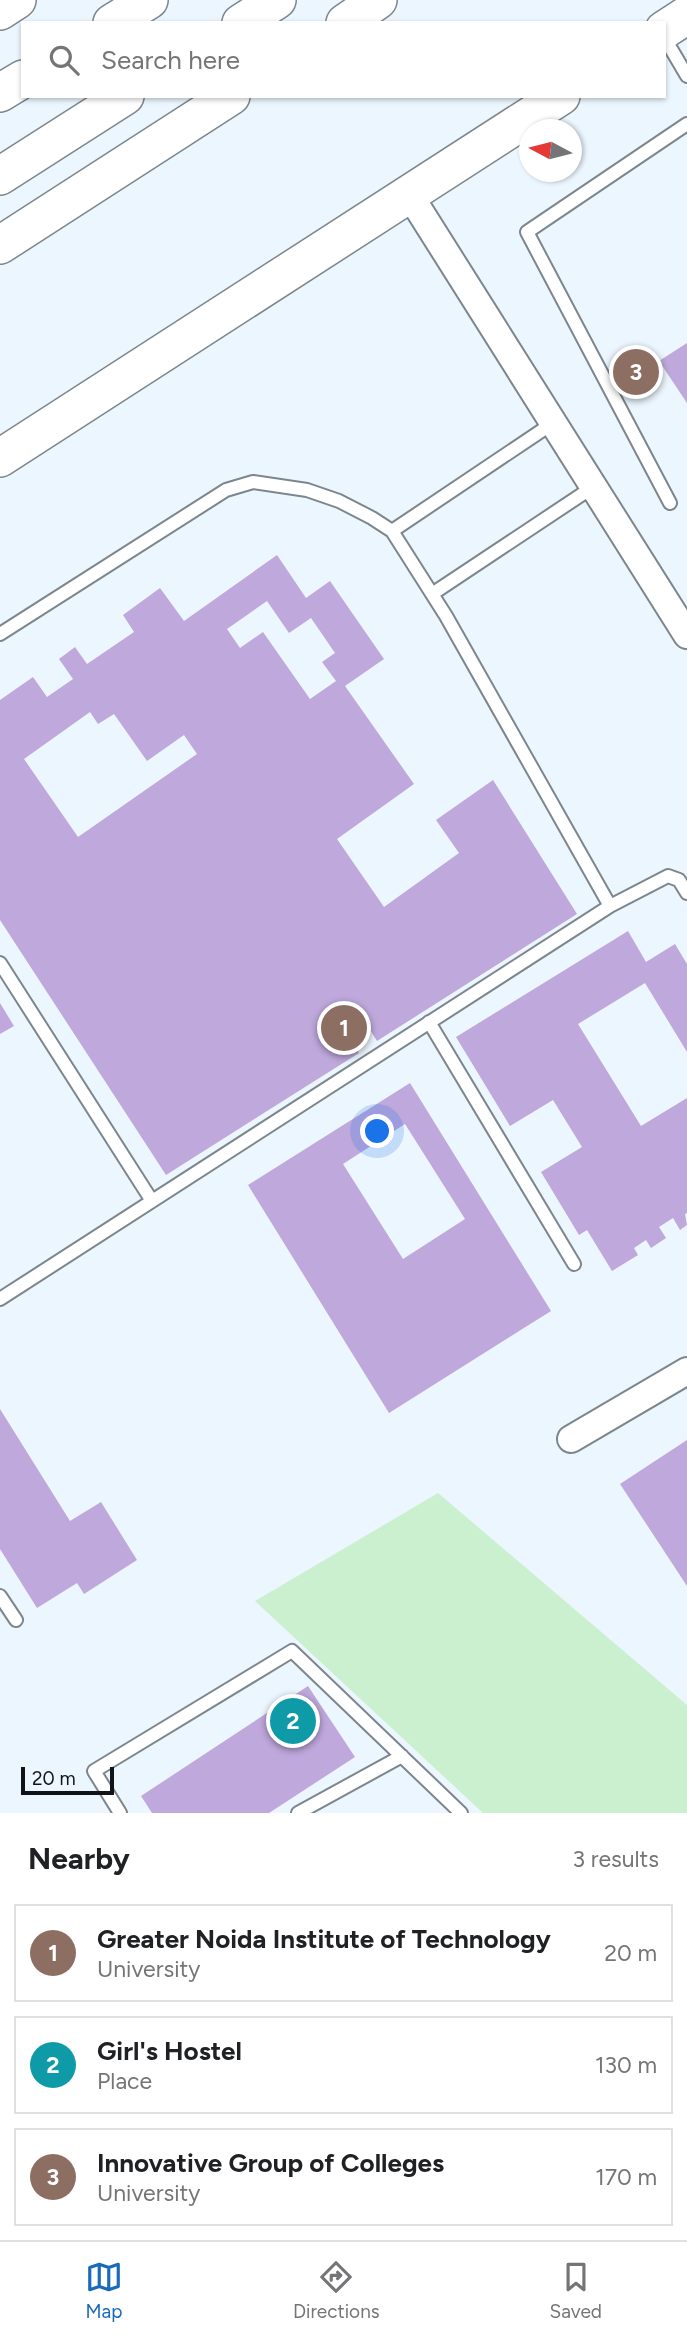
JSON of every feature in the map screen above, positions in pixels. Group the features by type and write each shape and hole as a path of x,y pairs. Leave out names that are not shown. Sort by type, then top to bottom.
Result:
{"street":[{"path":"0,11 17,0"},
{"path":"116,21 149,0"},
{"path":"244,21 277,0"},
{"path":"348,21 378,0"},
{"path":"666,29 687,15"},
{"path":"0,93 21,80"},
{"path":"0,176 122,98"},
{"path":"0,245 228,98"},
{"path":"0,458 558,98"},
{"path":"409,194 687,635"},
{"path":"570,1439 687,1371"}],"lane":[{"path":"666,40 687,76"},
{"path":"670,503 527,232 687,124"},
{"path":"391,531 553,423"},
{"path":"0,634 226,490 253,482 307,490 339,501 391,531 432,594 610,906"},
{"path":"432,594 593,487"},
{"path":"0,1299 610,906 667,876 679,880 687,893"},
{"path":"0,964 152,1201"},
{"path":"429,1022 574,1265"},
{"path":"0,1595 16,1620"},
{"path":"120,1813 94,1771 292,1651 461,1813"},
{"path":"298,1813 402,1756"}],"green space":[{"path":"438,1493 687,1705 687,1813 483,1813 255,1601"}],"building":[{"path":"687,343 687,403 659,361"},
{"path":"277,555 306,598 330,581 384,659 345,686 414,784 337,839 384,907 459,853 436,820 493,780 577,914 377,1041 363,1019 344,1032 359,1053 166,1175 0,920 0,700 33,677 47,697 73,679 59,659 75,647 87,664 134,632 123,615 160,588 184,621","holes":["267,601 289,633 311,618 335,653 322,662 336,681 310,699 263,632 240,648 227,629","90,712 98,724 114,714 147,761 184,735 197,754 78,837 24,759"]},
{"path":"628,931 646,962 675,944 687,964 687,1052 645,983 578,1024 641,1126 687,1098 687,1225 680,1230 673,1218 659,1227 666,1238 651,1248 646,1240 634,1248 638,1255 612,1271 587,1230 579,1235 541,1172 582,1147 553,1100 510,1126 456,1037"},
{"path":"0,1003 14,1026 0,1034"},
{"path":"410,1083 551,1311 389,1413 248,1185","holes":["405,1124 465,1219 403,1259 343,1164"]},
{"path":"0,1409 70,1521 101,1502 137,1560 84,1594 77,1583 37,1608 0,1549"},
{"path":"687,1440 687,1586 620,1484"},
{"path":"308,1686 355,1757 269,1813 152,1813 141,1796"}],"place":[{"name":"Innovative Group of Colleges","path":"636,372"},
{"name":"Greater Noida Institute of Technology","path":"344,1028"},
{"name":"Girl's Hostel","path":"293,1721"}]}
